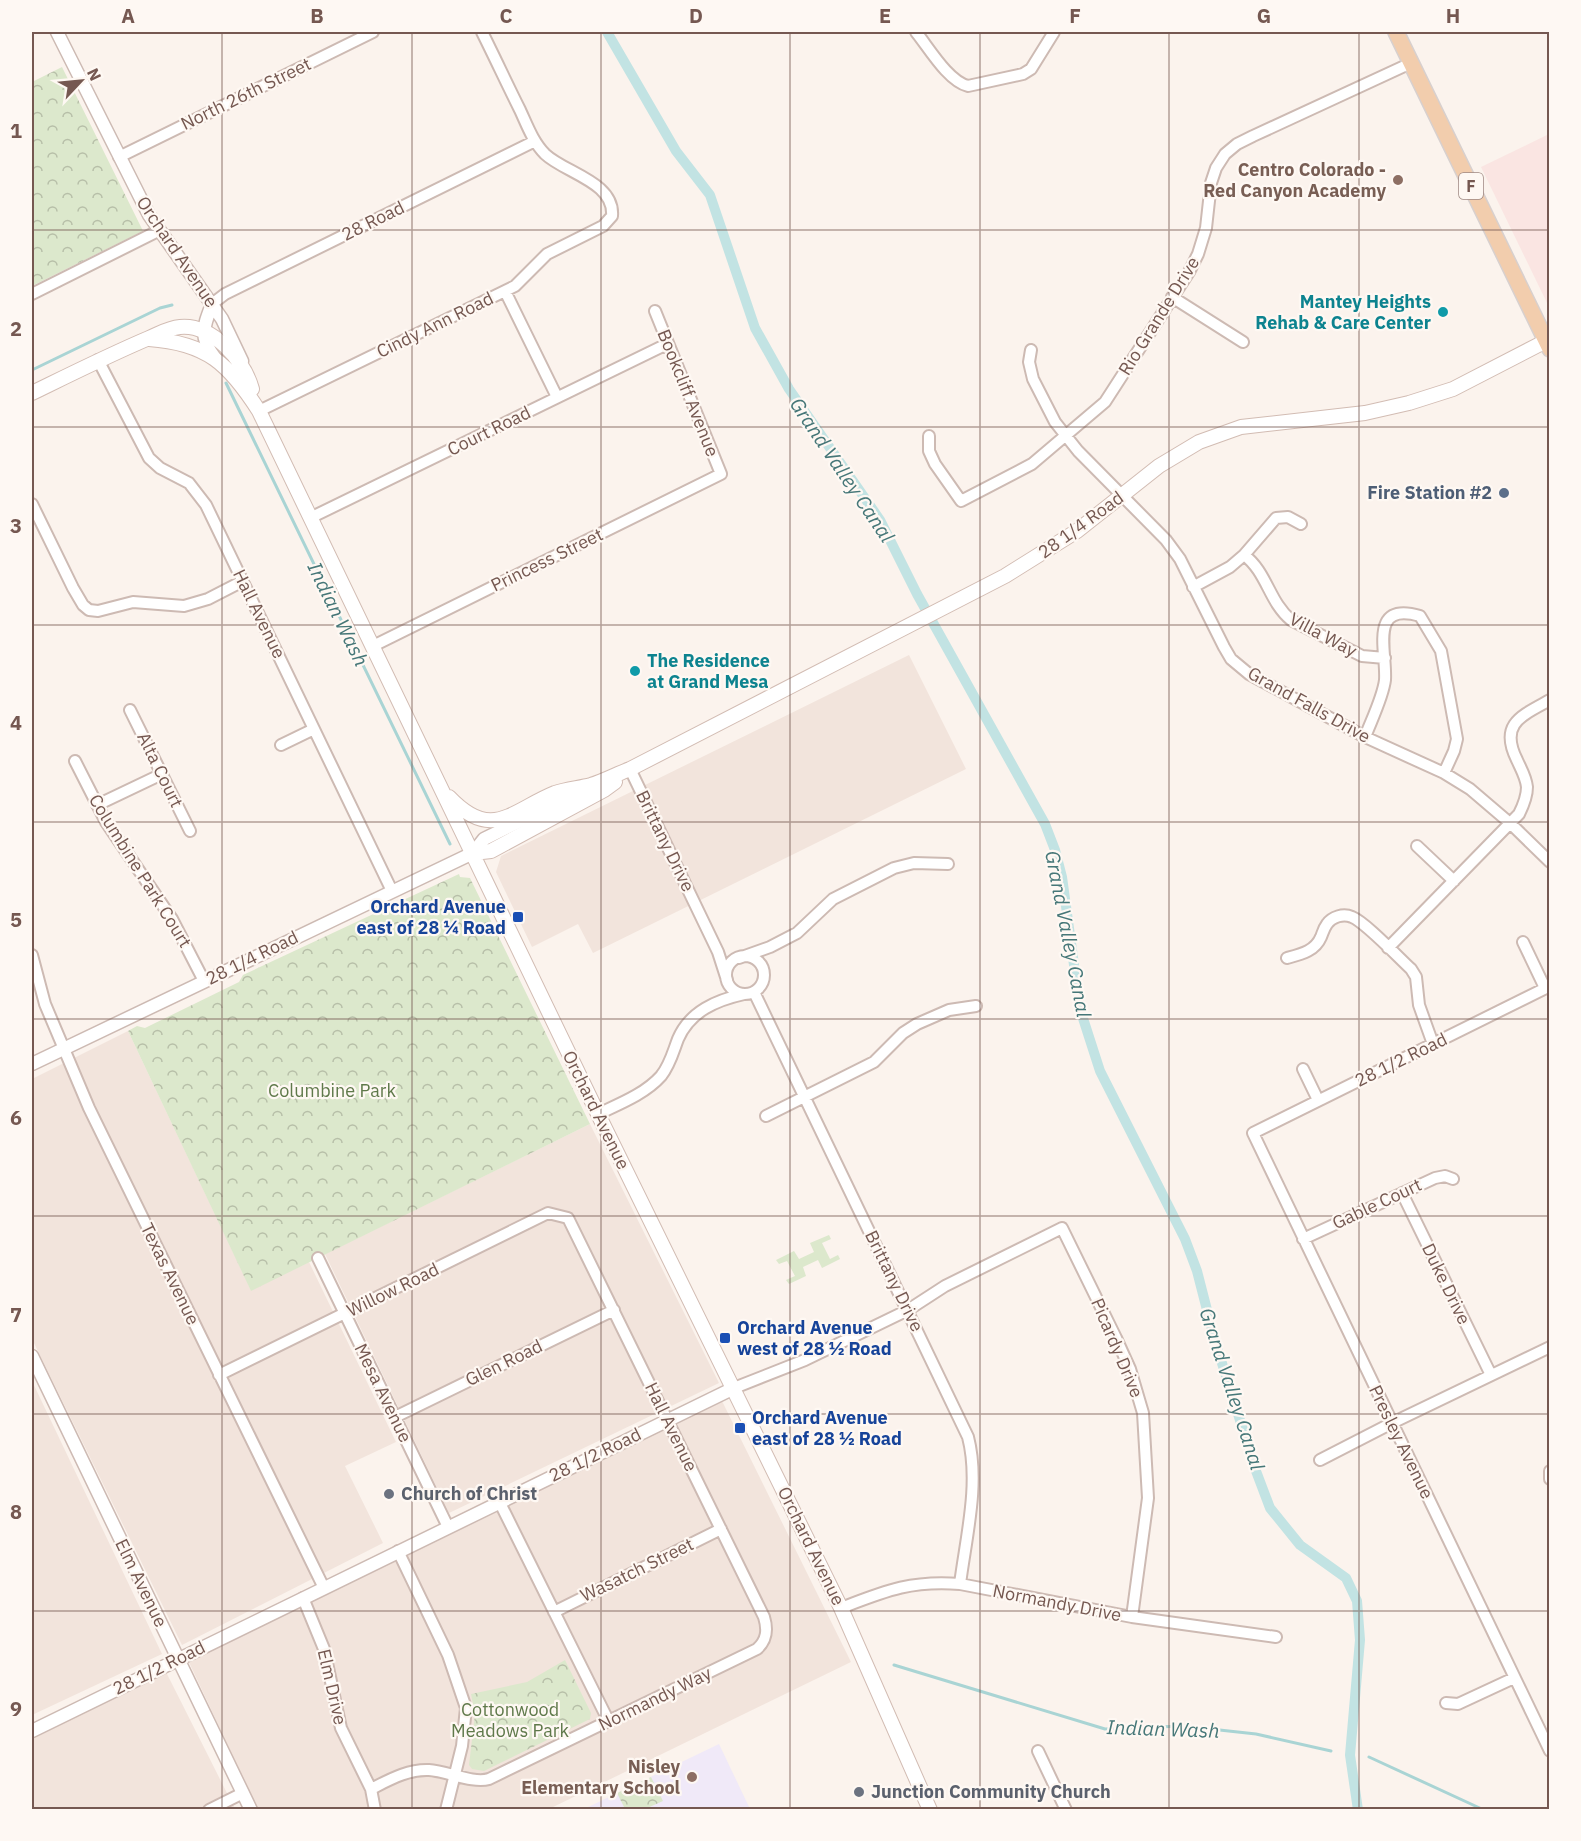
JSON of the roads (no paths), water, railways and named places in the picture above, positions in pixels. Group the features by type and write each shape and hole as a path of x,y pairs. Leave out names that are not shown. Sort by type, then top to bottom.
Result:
{"main road":[{"name":"F","path":"1396,32 1548,343"},
{"path":"32,393 98,360 162,332 180,327 203,330 225,347 250,382"},
{"path":"149,339 186,345 216,359"},
{"name":"28 1/4 Road","path":"594,784 630,769 940,610 1040,556 1077,531 1173,456 1212,436 1259,424 1365,413 1409,403 1452,389 1548,343"},
{"name":"Orchard Avenue","path":"216,359 234,375 259,411"},
{"name":"Orchard Avenue","path":"250,382 259,411 310,518 598,1114 842,1608 930,1809"},
{"name":"28 1/4 Road","path":"472,853 491,851 604,790 630,769"},
{"path":"438,782 450,798 466,813 475,818 491,820 502,819 557,792 594,784"}],"street":[{"name":"Orchard Avenue","path":"57,32 158,231 222,319 250,382"},
{"name":"North 26th Street","path":"119,157 373,32"},
{"path":"482,32 535,141"},
{"path":"916,32 950,75 959,84 968,86 1023,74 1031,69 1054,32"},
{"name":"Rio Grande Drive","path":"929,435 929,451 935,464 961,501 1032,464 1105,402 1172,297 1198,254 1206,228 1211,183 1216,168 1225,154 1237,144 1253,136 1411,63"},
{"name":"Cindy Ann Road","path":"259,411 505,291 522,280 547,254 607,223 613,213 604,192 592,182 555,162 535,141"},
{"name":"28 Road","path":"212,304 225,294 535,141"},
{"path":"32,294 158,231"},
{"path":"505,291 557,397"},
{"path":"1172,297 1243,342"},
{"path":"203,330 212,304"},
{"name":"Bookcliff Avenue","path":"655,310 721,474"},
{"name":"Orchard Avenue","path":"203,330 207,347 216,359"},
{"name":"Court Road","path":"310,518 667,344"},
{"name":"Grand Falls Drive","path":"1031,350 1029,362 1033,379 1055,422 1078,451 1166,540 1180,560 1224,647 1238,665 1250,674 1365,737 1444,773 1470,789 1550,862"},
{"name":"Hall Avenue","path":"98,360 148,458 160,468 189,483 197,492 243,581 392,891"},
{"name":"Princess Street","path":"373,646 721,474"},
{"path":"32,504 82,605 89,610 98,611 133,602 184,606 208,599 243,581"},
{"path":"1193,587 1230,567 1244,555 1276,518 1288,517 1301,524"},
{"name":"Villa Way","path":"1244,555 1263,575 1282,613 1291,620 1362,656 1385,658"},
{"path":"1365,737 1385,683 1383,627 1395,614 1405,612 1420,616 1441,651 1457,738 1444,773"},
{"path":"1388,948 1511,824 1523,805 1527,786 1512,750 1509,739 1511,730 1523,715 1550,700"},
{"name":"Alta Court","path":"130,710 190,831"},
{"path":"281,745 314,729"},
{"name":"Columbine Park Court","path":"75,761 97,805 172,919 204,981"},
{"name":"Brittany Drive","path":"630,769 714,945 727,980"},
{"path":"97,805 162,774"},
{"name":"28 1/4 Road","path":"32,1064 472,853 484,839 594,784"},
{"path":"1417,846 1454,881"},
{"path":"749,993 735,991 727,980 730,964 739,958 770,947 797,933 811,922 828,902 894,868 914,863 948,864"},
{"path":"1287,958 1305,953 1316,946 1325,927 1332,919 1351,916 1411,969 1416,977 1419,1005 1433,1044"},
{"path":"1523,942 1547,987"},
{"name":"Texas Avenue","path":"32,955 45,1004 89,1108 324,1588"},
{"path":"598,1114 648,1088 655,1082 669,1063 681,1031 698,1013 720,1000 749,993 762,983 764,971 757,961 745,957 739,958"},
{"name":"28 1/2 Road","path":"1253,1133 1547,987"},
{"name":"Brittany Drive","path":"749,993 805,1098 961,1419 972,1451 973,1481 960,1584"},
{"path":"766,1116 874,1062 903,1033 917,1024 949,1010 976,1006"},
{"path":"1303,1069 1318,1100"},
{"name":"Presley Avenue","path":"1253,1133 1548,1746"},
{"name":"Gable Court","path":"1303,1239 1435,1178 1445,1176 1453,1179"},
{"name":"Duke Drive","path":"1402,1193 1491,1375"},
{"name":"Willow Road","path":"219,1375 548,1214 568,1218"},
{"name":"Hall Avenue","path":"568,1218 764,1617 766,1638"},
{"name":"28 1/2 Road","path":"32,1731 668,1419 734,1388 805,1360 908,1310 945,1286 1062,1228"},
{"name":"Picardy Drive","path":"1062,1228 1130,1369 1143,1413 1148,1498 1132,1617"},
{"name":"Mesa Avenue","path":"318,1258 448,1527"},
{"name":"Glen Road","path":"395,1417 614,1310"},
{"path":"1320,1460 1550,1347"},
{"name":"Elm Avenue","path":"32,1356 251,1809"},
{"path":"499,1501 609,1722"},
{"name":"Wasatch Street","path":"554,1612 721,1529"},
{"path":"398,1551 448,1655 466,1708 462,1746 446,1809"},
{"name":"Normandy Drive","path":"842,1608 906,1585 939,1582 1132,1617 1276,1637"},
{"name":"Elm Drive","path":"303,1598 324,1649 341,1728 371,1789 375,1809"},
{"name":"Normandy Way","path":"371,1789 397,1776 418,1770 454,1774 482,1781 489,1779 757,1649 766,1638"},
{"path":"1446,1703 1458,1704 1514,1678"},
{"path":"1038,1751 1066,1809"},
{"path":"209,1809 243,1793"}],"waterway":[{"name":"Grand Valley Canal","path":"607,32 676,151 710,195 755,328 789,389 880,520 917,594 1045,824 1062,877 1080,1009 1100,1071 1185,1239 1197,1271 1215,1341 1256,1471 1270,1508 1300,1545 1346,1578 1357,1601 1360,1640 1350,1755 1358,1810"},
{"name":"Indian Wash","path":"32,370 160,308 172,305"},
{"name":"Indian Wash","path":"226,383 450,844"},
{"name":"Indian Wash","path":"894,1665 1105,1729 1183,1726 1256,1734 1331,1751"},
{"name":"Indian Wash","path":"1369,1757 1484,1810"}],"place":[{"name":"Centro Colorado - Red Canyon Academy","path":"1398,180"},
{"name":"Mantey Heights Rehab & Care Center","path":"1443,312"},
{"name":"Fire Station #2","path":"1504,493"},
{"name":"The Residence at Grand Mesa","path":"635,671"},
{"name":"Orchard Avenue east of 28 ¼ Road","path":"518,917"},
{"name":"Orchard Avenue west of 28 ½ Road","path":"725,1338"},
{"name":"Orchard Avenue east of 28 ½ Road","path":"740,1428"},
{"name":"Church of Christ","path":"389,1494"},
{"name":"Nisley Elementary School","path":"692,1777"},
{"name":"Junction Community Church","path":"859,1792"}],"park label":[{"name":"Columbine Park","path":"332,1091"},
{"name":"Cottonwood Meadows Park","path":"510,1720"}]}
